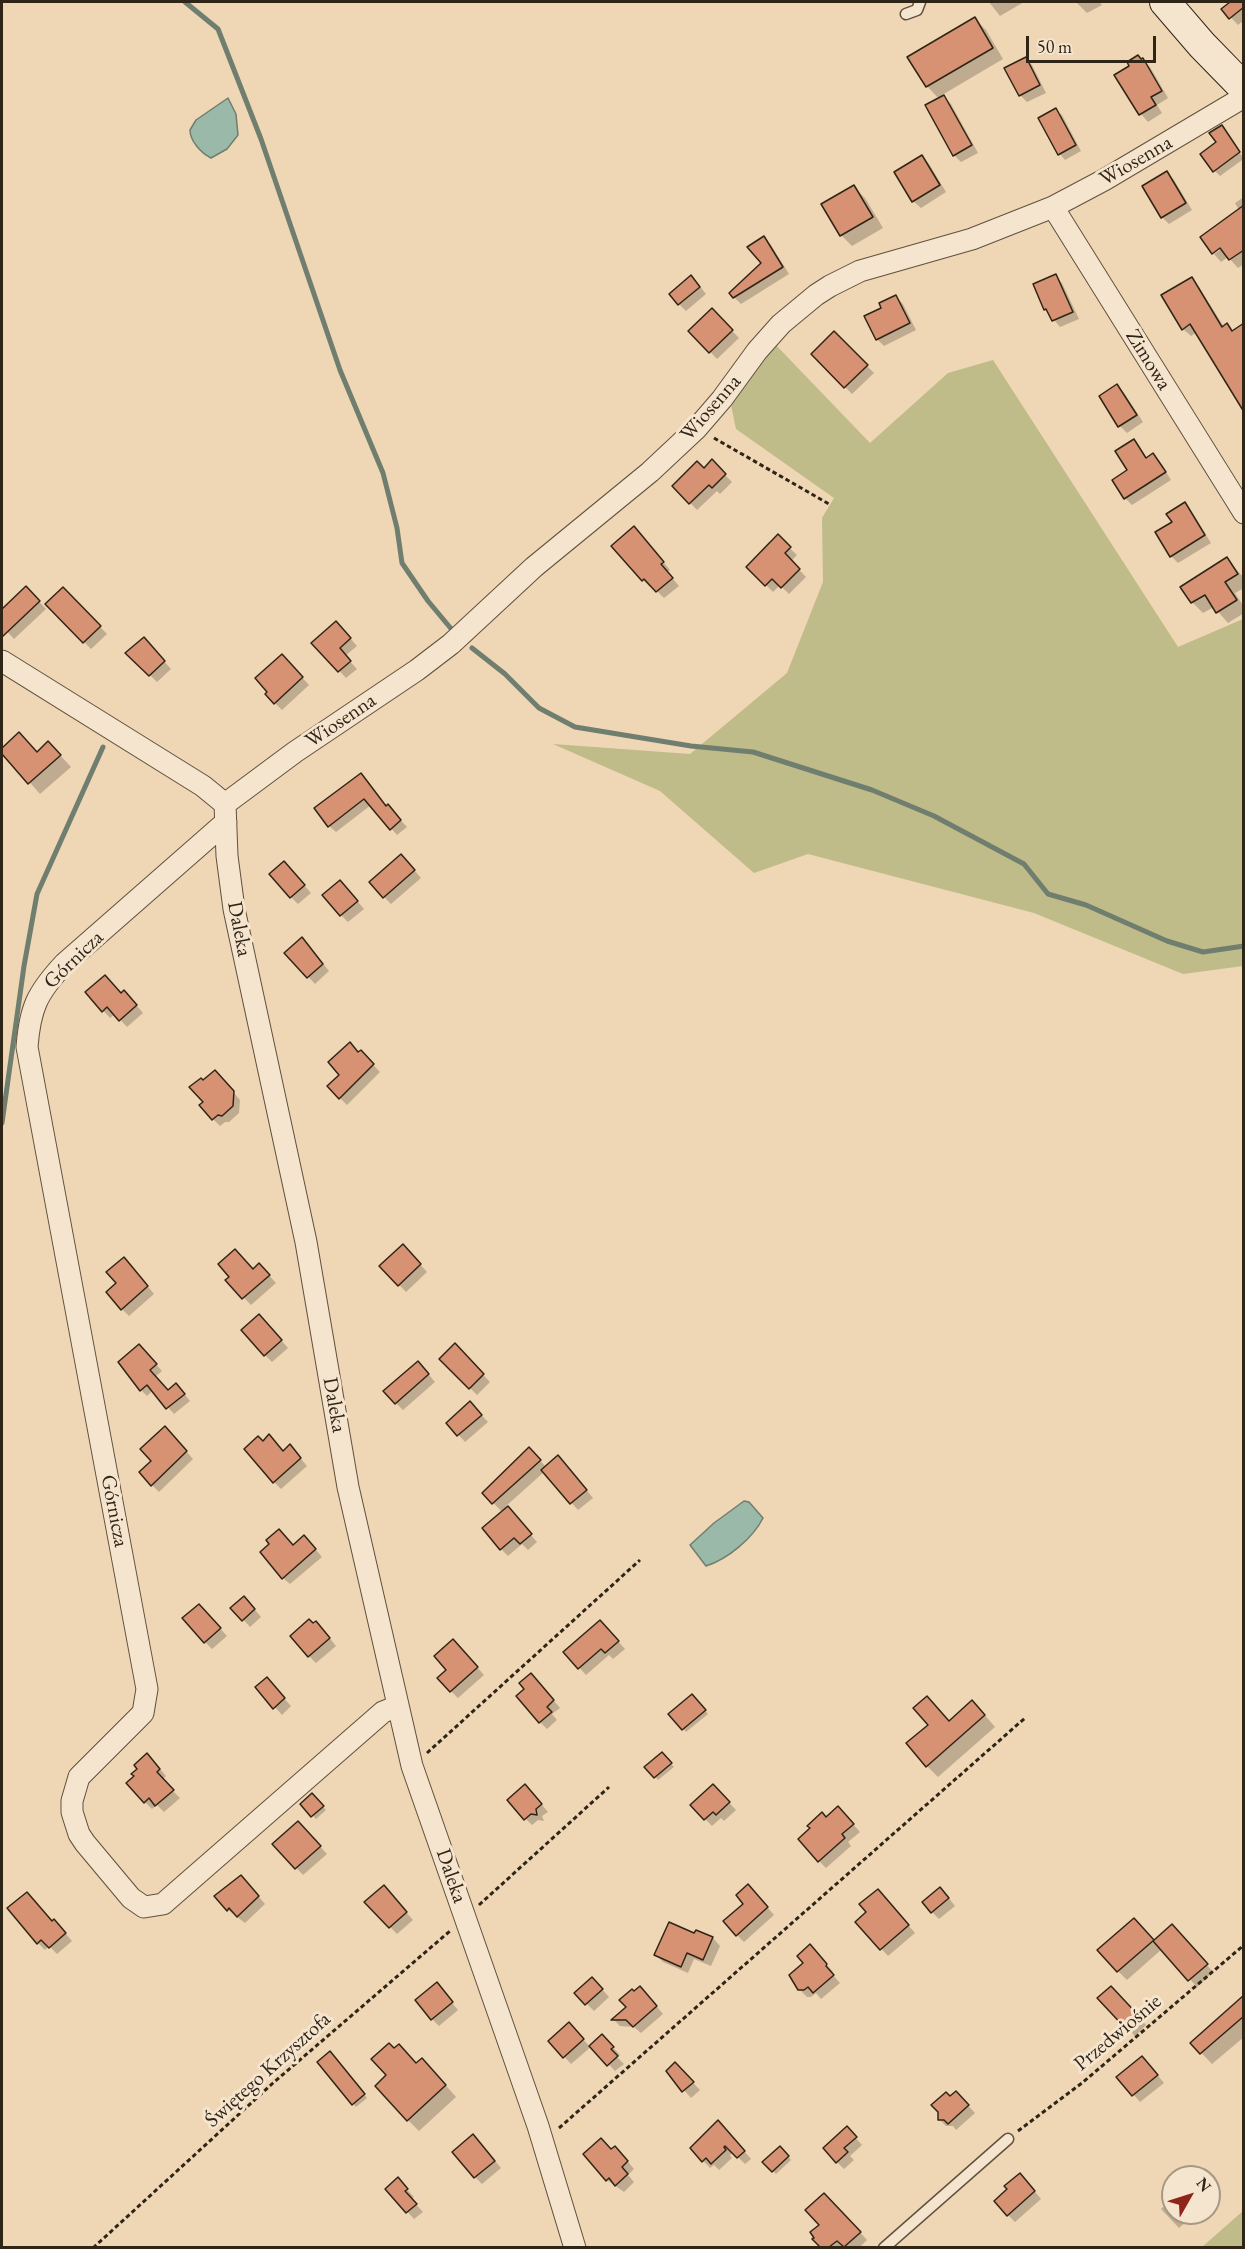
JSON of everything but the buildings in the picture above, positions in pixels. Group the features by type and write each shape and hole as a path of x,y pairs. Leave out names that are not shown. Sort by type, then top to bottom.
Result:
{"street":[{"path":"1165,2 1202,45 1244,88"},
{"name":"Wiosenna","path":"226,813 295,752 417,670 451,644 534,567 650,472 697,428 781,324 830,285 860,271 890,261 972,239 1053,207 1104,180 1244,97"},
{"name":"Zimowa","path":"1053,207 1244,513"},
{"path":"2,661 203,786 226,813"},
{"name":"Górnicza","path":"226,813 52,976 36,999 30,1020 27,1047 147,1689 143,1713 79,1777 72,1801 74,1822 85,1843 131,1898 144,1907 163,1904 383,1712 398,1706"},
{"name":"Daleka","path":"226,813 234,909 306,1242 348,1486 412,1766 542,2138 575,2247"}],"lane":[{"path":"906,14 917,10 920,2"},
{"path":"884,2247 1008,2139"}],"path":[{"path":"697,428 829,504"},
{"path":"412,1766 640,1560"},
{"path":"542,2138 556,2131 1025,1718"},
{"name":"Świętego Krzysztofa","path":"93,2247 273,2083 465,1917 609,1787"},
{"name":"Przedwiośnie","path":"1008,2139 1082,2083 1244,1946"}],"shaded area":[{"path":"228,98 236,114 238,135 227,149 211,158 197,146 190,130 196,120"},
{"path":"772,341 870,443 948,373 993,360 1178,647 1243,619 1243,966 1183,974 1034,913 808,854 754,873 660,791 553,744 690,754 787,673 823,582 822,518 834,498 736,429 730,400"},
{"path":"744,1501 749,1502 763,1518 759,1526 739,1547 706,1566 690,1545 714,1523"},
{"path":"1243,2211 1243,2247 1202,2247"}],"waterway":[{"path":"185,2 218,29 261,139 340,370 383,473 397,528 402,563 428,601 453,631"},
{"path":"472,648 505,674 539,708 575,727 691,746 753,752 872,790 934,816 1024,864 1048,894 1086,905 1167,941 1203,952 1244,946"},
{"path":"2,1123 24,966 37,894 103,747"}]}
